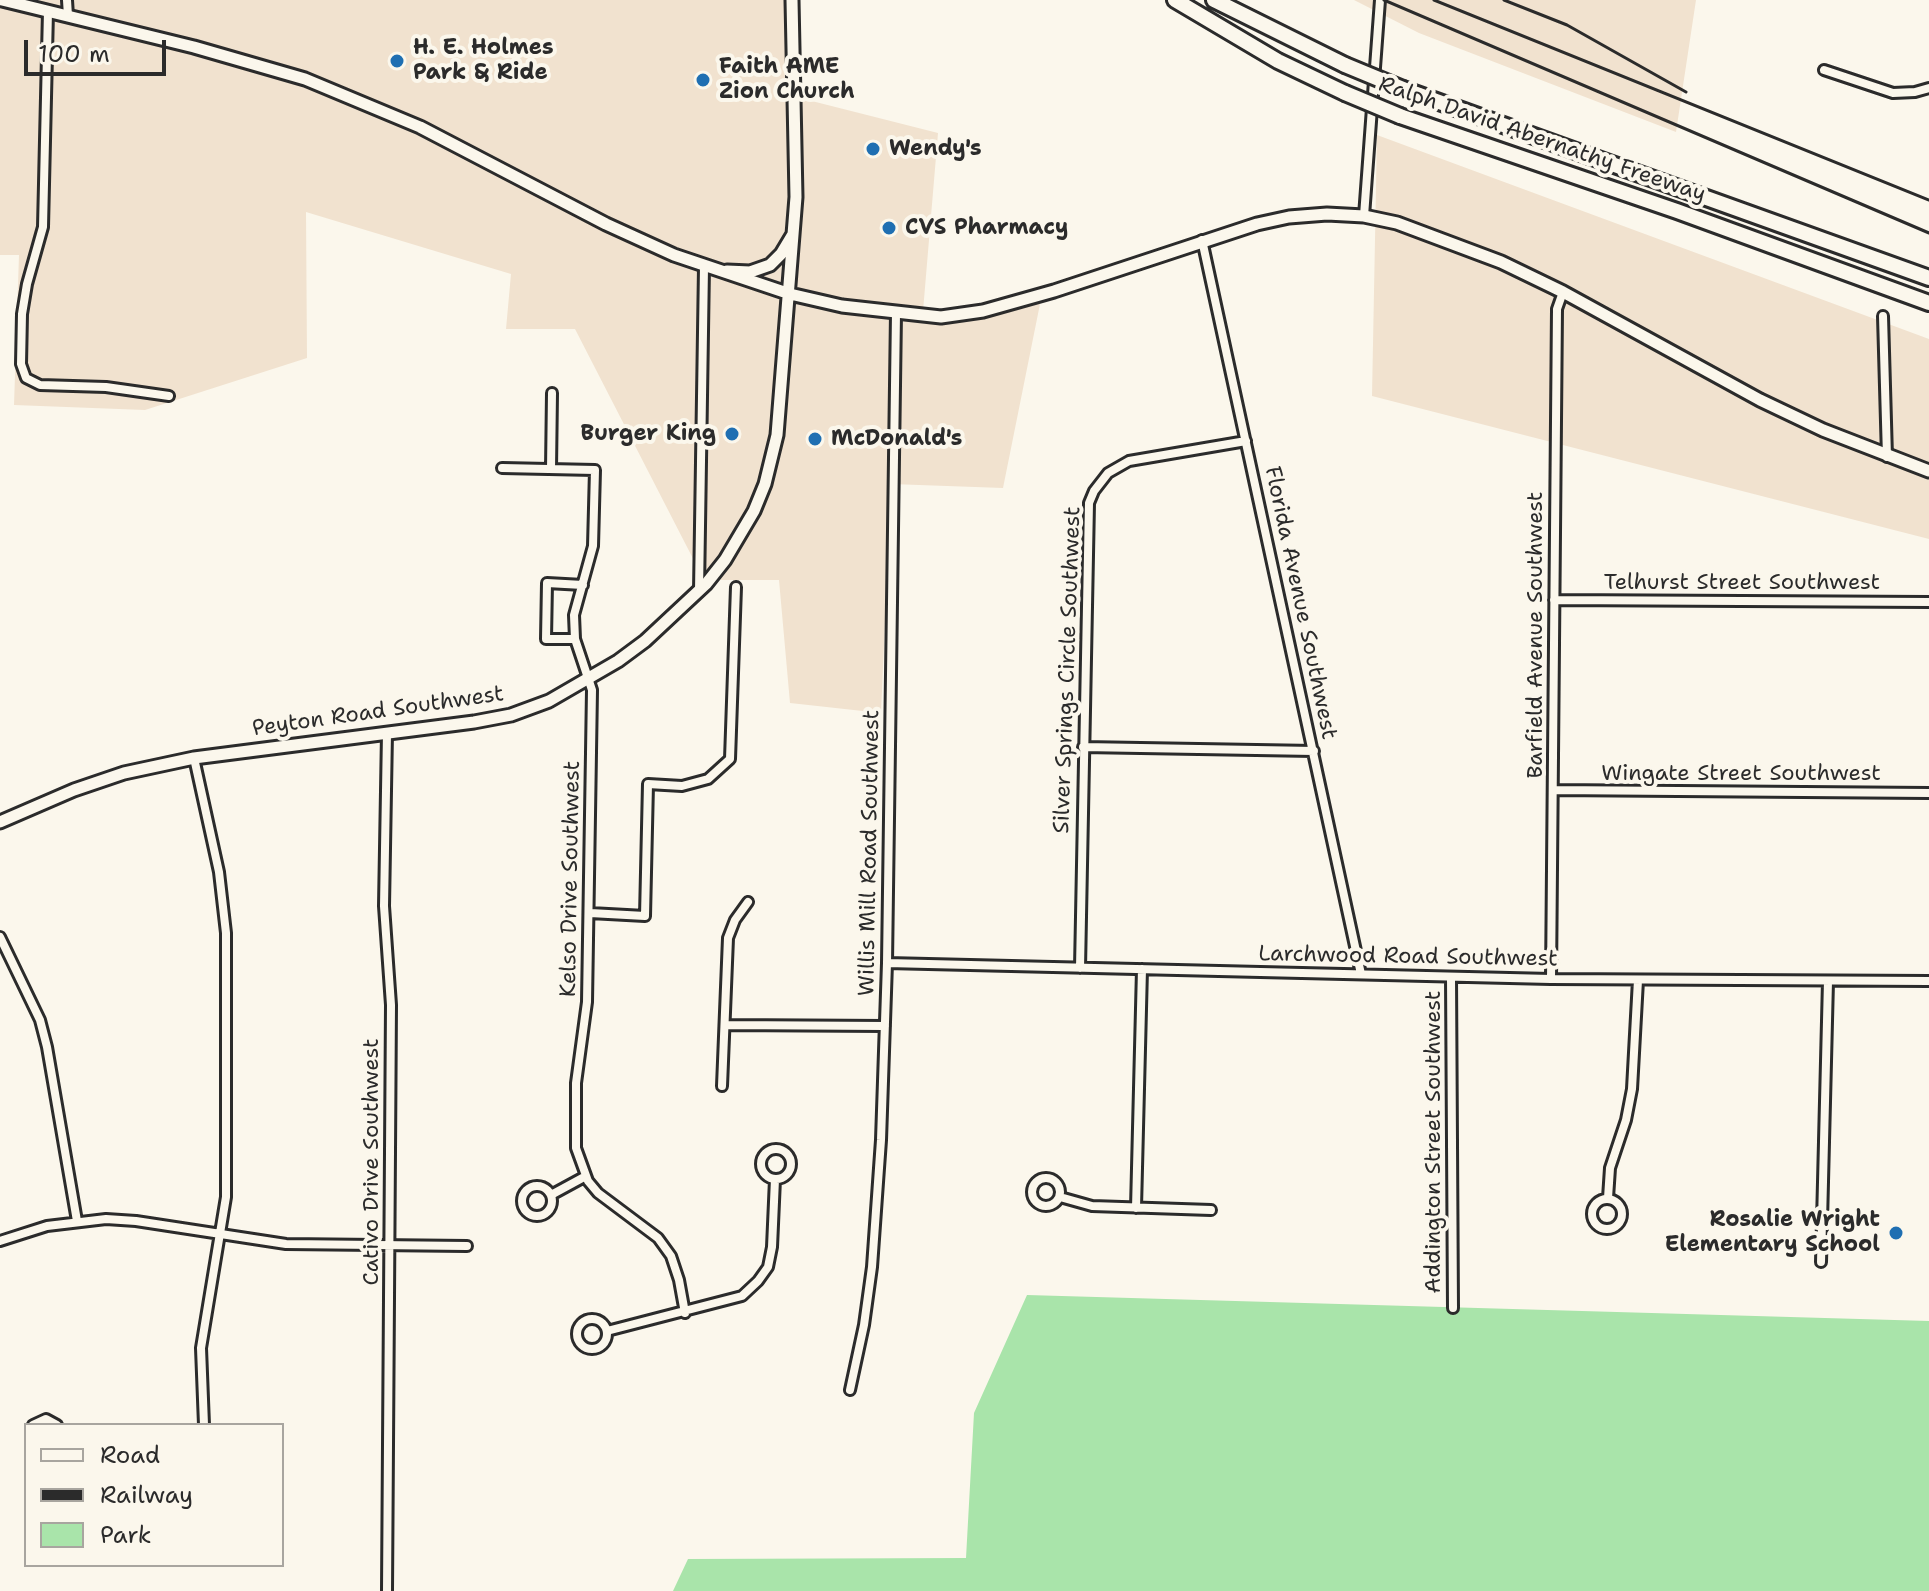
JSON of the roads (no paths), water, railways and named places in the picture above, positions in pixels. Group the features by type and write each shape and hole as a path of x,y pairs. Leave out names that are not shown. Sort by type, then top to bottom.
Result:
{"highway":[{"name":"Ralph David Abernathy Freeway","path":"1175,0 1278,61 1400,116 1677,211 1929,303"},
{"name":"Ralph David Abernathy Freeway","path":"1214,0 1345,65 1403,89 1929,278"}],"main road":[{"path":"2,0 230,56 343,94 420,127 630,236 710,269 790,294 842,306 941,317 983,311 1054,291 1202,240 1289,217 1327,214 1364,216 1429,233 1501,262 1563,292 1760,400 1887,457 1929,471"},
{"name":"Peyton Road Southwest","path":"0,822 74,790 124,773 194,758 511,715 549,701 618,661 645,641 699,591 741,536 765,484 777,435 795,230 797,148 792,0"},
{"path":"710,269 750,272 770,265 781,254 795,230"}],"street":[{"path":"67,0 68,16"},
{"path":"1364,216 1380,0"},
{"path":"48,11 43,227 25,299 21,364 26,378 40,385 106,387 169,396"},
{"path":"1824,70 1893,93 1929,88"},
{"name":"Florida Avenue Southwest","path":"1202,240 1361,974"},
{"path":"699,591 710,269"},
{"name":"Barfield Avenue Southwest","path":"1551,979 1557,309 1563,292"},
{"name":"Willis Mill Road Southwest","path":"850,1390 872,1267 885,1026 896,313"},
{"path":"1883,316 1887,457"},
{"path":"551,469 552,393"},
{"name":"Silver Springs Circle Southwest","path":"1080,968 1086,517 1094,491 1108,473 1129,461 1246,441"},
{"path":"502,468 595,470 593,546 583,585 574,615 575,639 546,639 547,583 583,585"},
{"path":"590,913 645,916 648,784 682,786 708,779 730,759 736,587"},
{"name":"Telhurst Street Southwest","path":"1554,600 1929,602"},
{"name":"Kelso Drive Southwest","path":"575,639 592,690 587,1002 576,1083 576,1148 586,1176"},
{"name":"Cativo Drive Southwest","path":"387,733 384,906 391,1005 387,1591"},
{"path":"1083,747 1314,751"},
{"path":"194,758 219,872 226,933 226,1197 201,1348 204,1423"},
{"name":"Wingate Street Southwest","path":"1553,790 1929,793"},
{"path":"722,1086 728,938 735,920 748,902"},
{"path":"0,937 40,1020 77,1221"},
{"name":"Larchwood Road Southwest","path":"887,963 1551,979 1929,981"},
{"path":"1136,1208 1142,969"},
{"name":"Addington Street Southwest","path":"1451,977 1453,1308"},
{"path":"1608,1198 1610,1168 1626,1120 1632,1089 1638,980"},
{"path":"1821,1262 1828,981"},
{"path":"725,1029 885,1026"},
{"path":"551,1195 586,1176 605,1200 658,1238 671,1256 685,1313"},
{"path":"607,1331 742,1296 768,1267 772,1247 775,1179"},
{"path":"1060,1197 1092,1206 1211,1210"},
{"path":"0,1241 47,1226 77,1221 136,1221 286,1244 467,1246"}],"railway":[{"path":"1384,0 1929,233"},
{"path":"1434,0 1929,200"},
{"path":"1504,0 1567,25 1686,92"}],"place":[{"name":"H. E. Holmes Park & Ride","path":"397,61"},
{"name":"Faith AME Zion Church","path":"703,80"},
{"name":"Wendy's","path":"873,149"},
{"name":"CVS Pharmacy","path":"889,228"},
{"name":"Burger King","path":"732,434"},
{"name":"McDonald's","path":"815,439"},
{"name":"Rosalie Wright Elementary School","path":"1896,1233"}]}
